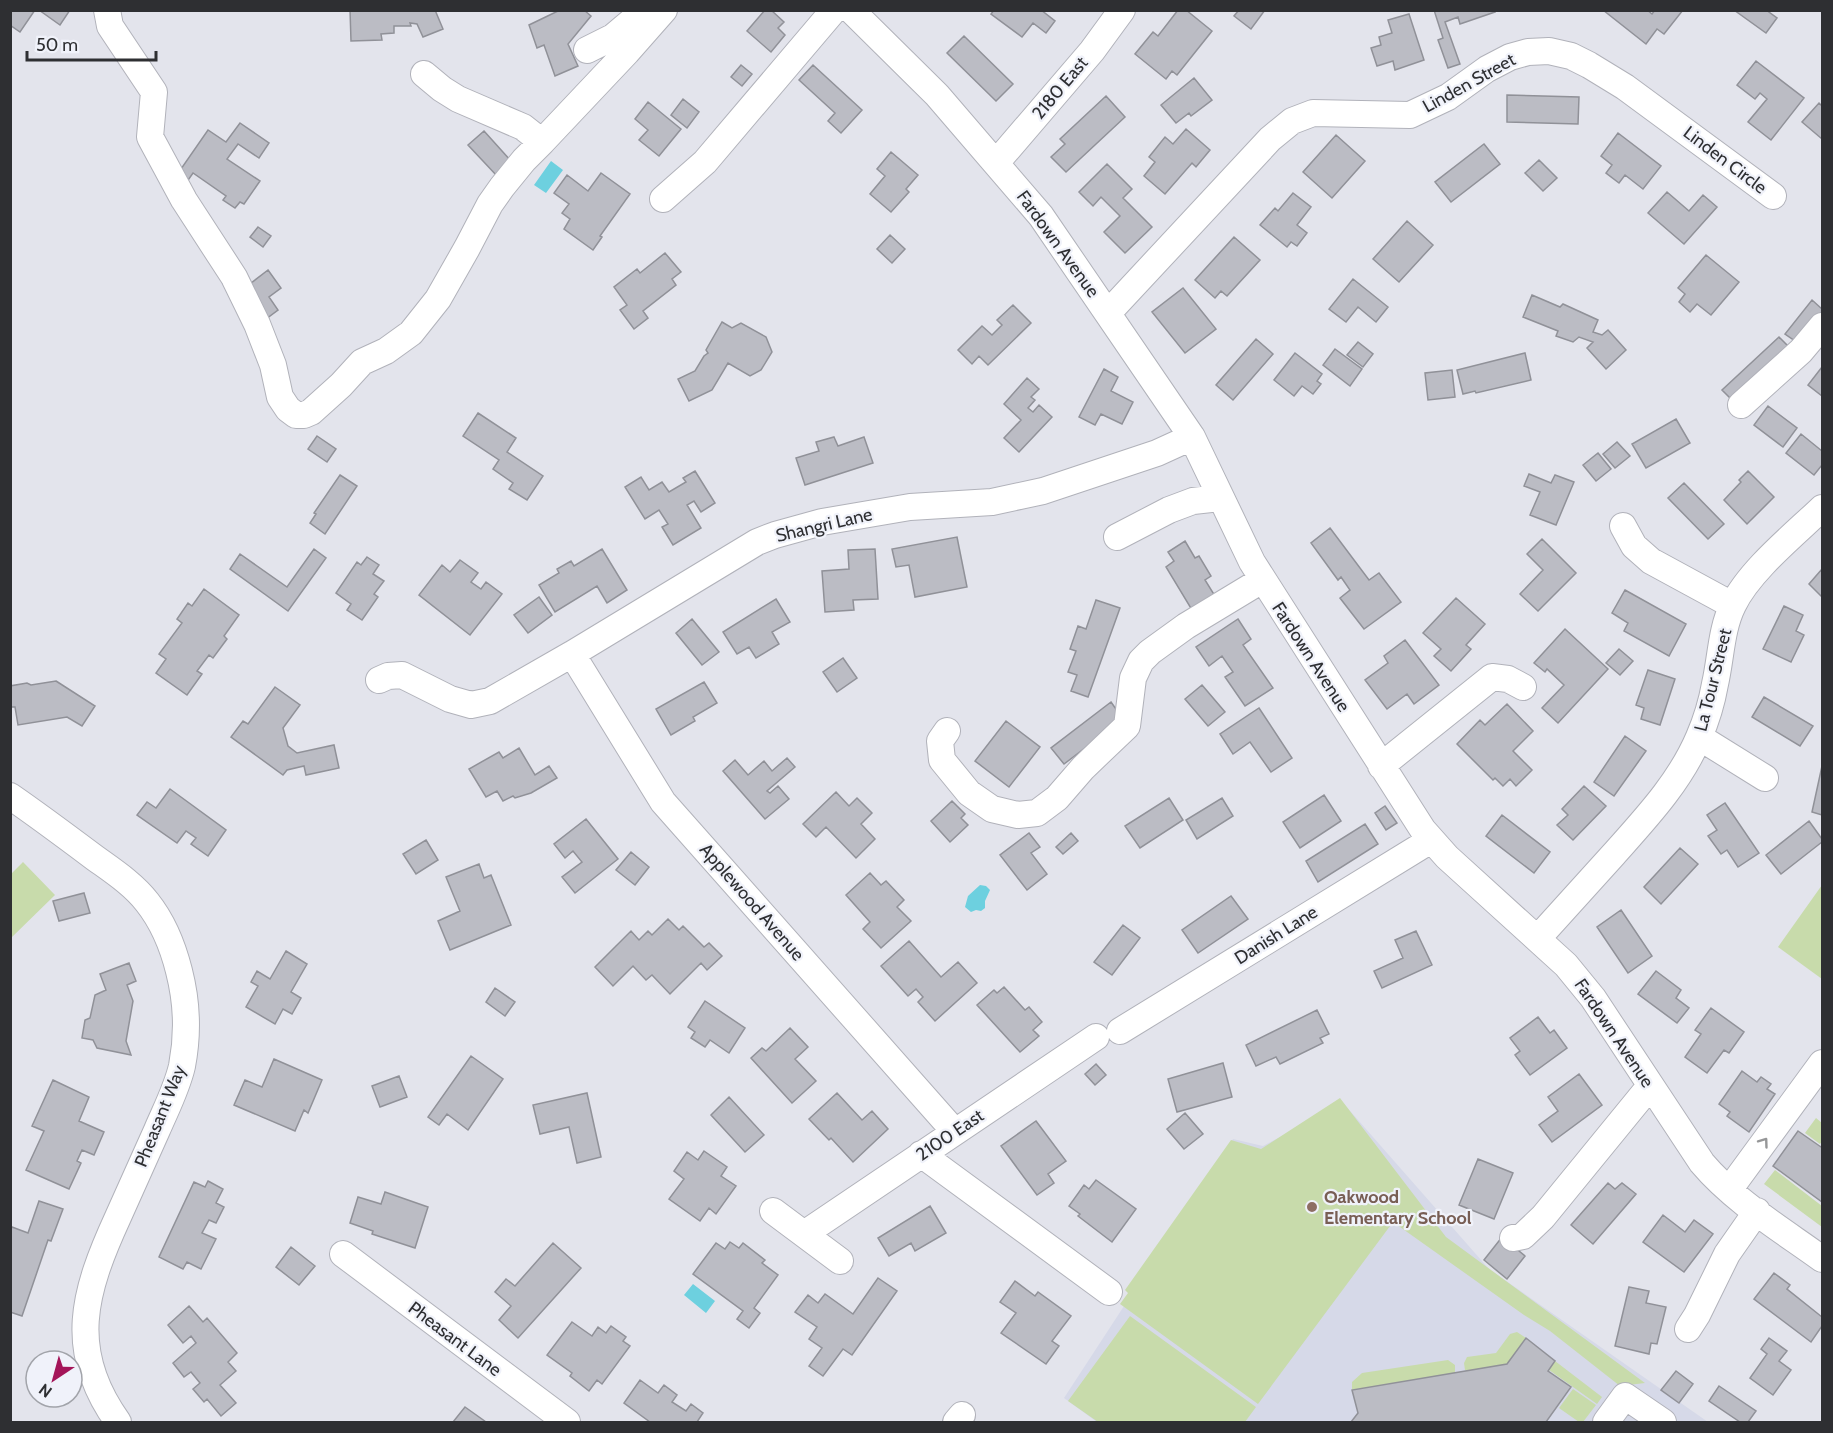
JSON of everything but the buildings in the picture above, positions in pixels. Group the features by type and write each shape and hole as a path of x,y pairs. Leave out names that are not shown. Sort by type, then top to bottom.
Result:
{"street":[{"path":"107,10 110,26 154,92 150,137 184,200 234,277 257,324 273,365 280,397 288,409 296,415 311,412 362,362 386,351 411,333 438,299 490,204 502,187 524,160 664,10"},
{"path":"587,50 613,37 645,10"},
{"path":"663,199 705,162 834,10"},
{"name":"Fardown Avenue","path":"851,10 916,73 957,117 1041,216 1192,437 1262,580 1431,840 1566,965 1584,987 1702,1163 1729,1190 1822,1259"},
{"name":"2180 East","path":"996,163 1092,51 1122,10"},
{"name":"Linden Street","path":"1108,314 1270,139 1292,122 1313,113 1410,115 1448,97 1487,69 1510,57 1528,52 1549,51 1570,56 1589,65 1677,124"},
{"path":"424,74 458,99 523,127 542,142"},
{"name":"Linden Circle","path":"1677,124 1773,196"},
{"path":"1741,405 1801,351 1822,326"},
{"name":"Shangri Lane","path":"379,680 388,676 402,675 450,699 471,705 490,701 757,542 775,535 822,522 910,507 992,502 1043,491 1157,453 1192,437"},
{"path":"1117,537 1169,510 1193,501 1220,498"},
{"name":"La Tour Street","path":"1538,938 1658,805 1677,777 1699,737 1715,686 1723,639 1732,605 1757,571 1822,508"},
{"path":"1623,526 1634,546 1651,561 1732,605"},
{"path":"947,731 940,741 942,759 969,793 992,809 1018,816 1037,813 1057,798 1083,768 1127,726 1133,678 1145,657 1186,627 1262,580"},
{"name":"Applewood Avenue","path":"572,654 663,802 955,1132"},
{"path":"1381,766 1492,677 1508,679 1523,687"},
{"path":"1699,737 1765,778"},
{"name":"Pheasant Way","path":"10,796 137,890 147,901 164,929 182,981 186,1010 186,1038 182,1068 102,1251 87,1299 85,1329 89,1363 100,1394 118,1422"},
{"name":"Danish Lane","path":"1108,1034 1431,840"},
{"name":"2100 East","path":"804,1234 921,1154 1108,1034"},
{"path":"1729,1190 1822,1062"},
{"path":"1513,1238 1523,1236 1543,1217 1650,1086"},
{"path":"921,1154 1109,1292"},
{"path":"773,1211 840,1261"},
{"path":"1688,1329 1727,1254 1757,1211"},
{"name":"Pheasant Lane","path":"343,1254 567,1422"},
{"path":"1606,1422 1625,1396 1663,1422"}],"shaded area":[{"name":"Oakwood Elementary School","path":"1344,1104 1489,1269 1708,1422 1097,1422 1064,1398 1233,1139 1263,1146"}],"green space":[{"path":"23,862 55,895 11,938 11,874"},
{"path":"1822,885 1822,979 1778,947"},
{"path":"1340,1098 1446,1237 1645,1383 1620,1386 1550,1331 1393,1222 1258,1404 1120,1304 1128,1293 1125,1290 1231,1140 1261,1149"},
{"path":"1816,1118 1822,1123 1820,1144 1805,1133"},
{"path":"1775,1170 1822,1206 1822,1227 1764,1184"},
{"path":"1130,1316 1256,1407 1245,1422 1098,1422 1068,1401"},
{"path":"1517,1332 1526,1338 1507,1364 1465,1370 1464,1363 1467,1357 1496,1353 1510,1334"},
{"path":"1448,1360 1455,1365 1455,1373 1352,1390 1352,1382 1362,1373"},
{"path":"1555,1361 1602,1397 1597,1404 1549,1370"},
{"path":"1573,1389 1596,1405 1583,1422 1579,1422 1559,1408"}],"water":[{"path":"551,161 563,170 546,193 534,185"},
{"path":"980,885 990,890 985,901 985,908 971,912 965,907 968,896"},
{"path":"693,1284 715,1301 706,1313 684,1295"}],"place":[{"name":"Oakwood Elementary School","path":"1312,1207"}]}
